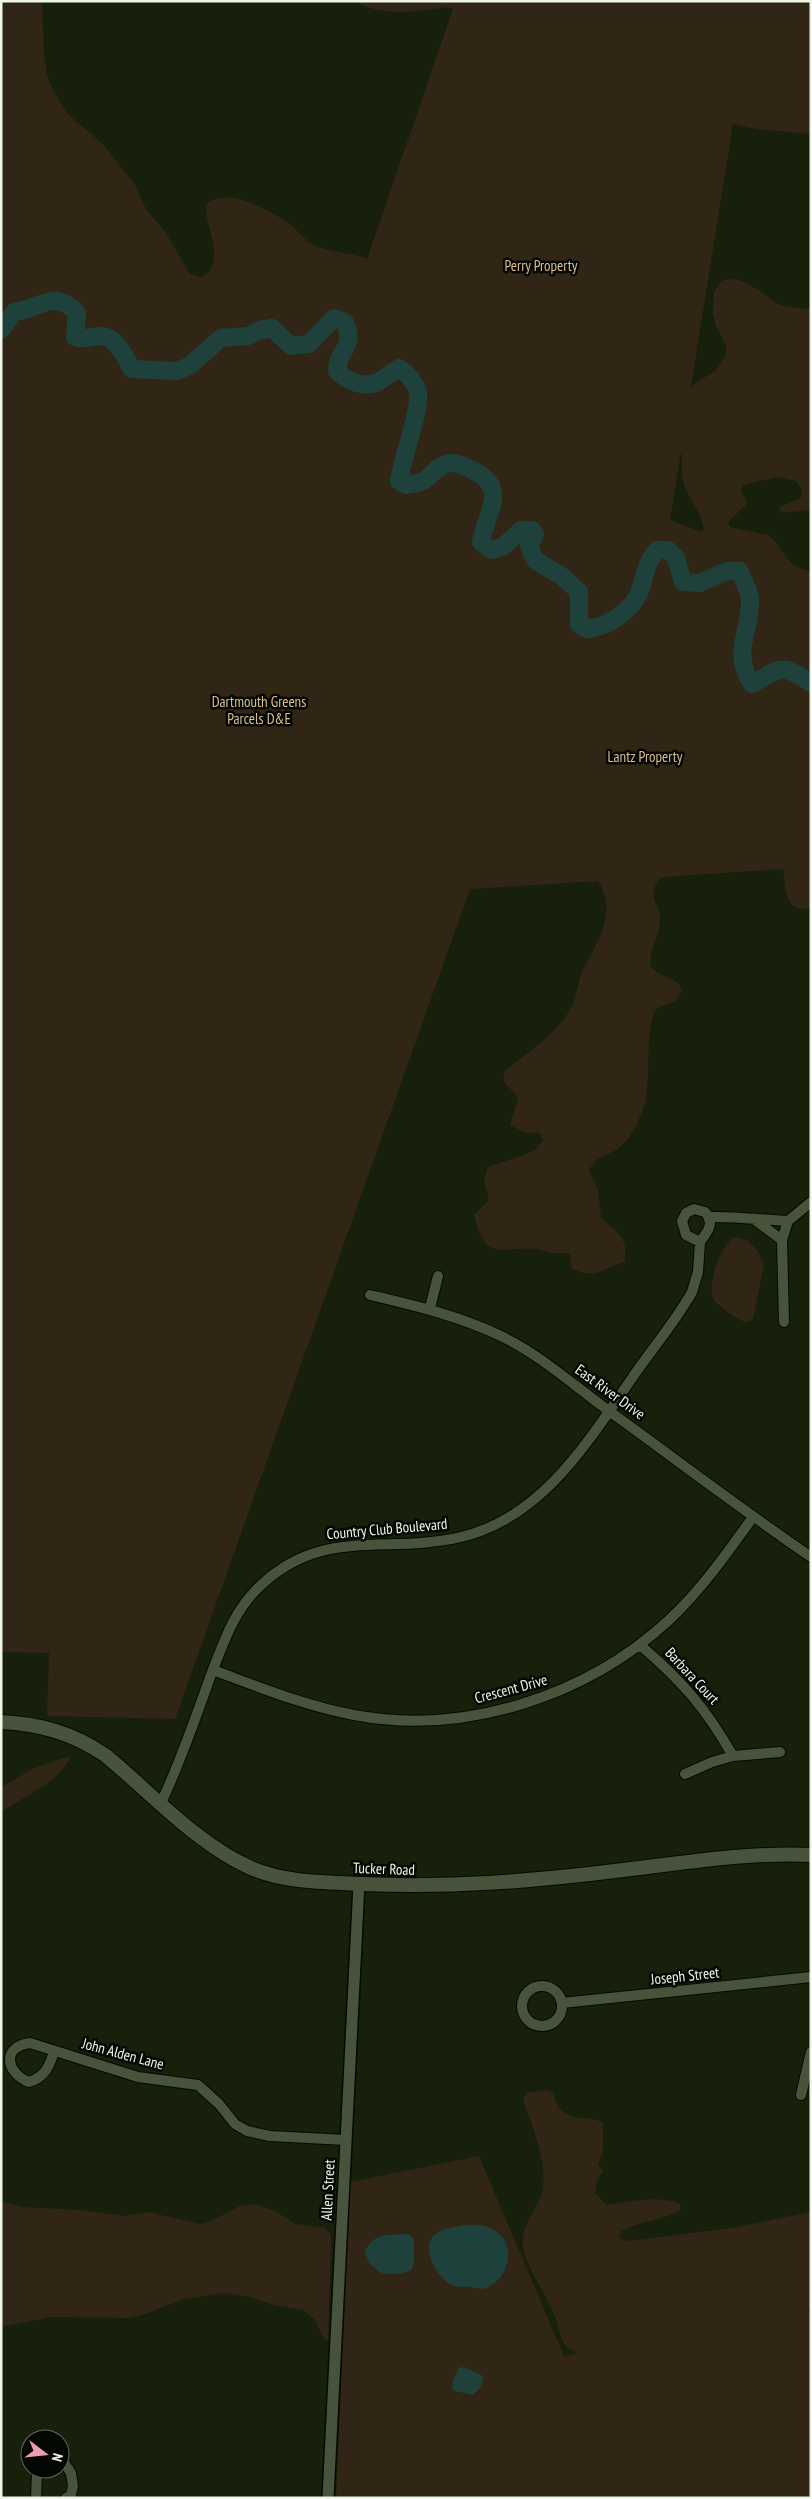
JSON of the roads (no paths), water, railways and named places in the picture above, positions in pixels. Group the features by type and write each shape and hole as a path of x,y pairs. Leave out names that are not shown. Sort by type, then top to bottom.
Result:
{"main road":[{"name":"Tucker Road","path":"1,1722 43,1726 86,1742 105,1755 208,1842 252,1868 292,1879 359,1884 476,1885 548,1879 754,1855 811,1855"}],"street":[{"path":"784,1322 782,1240 788,1221 811,1202"},
{"path":"700,1242 685,1233 682,1219 687,1212 695,1208 703,1211 709,1217 737,1216 755,1220 788,1221"},
{"name":"Country Club Boulevard","path":"161,1803 172,1780 225,1636 239,1611 259,1587 281,1570 304,1556 328,1548 357,1544 444,1540 479,1532 503,1522 523,1510 543,1493 609,1411 692,1292 698,1272 700,1242 710,1229 709,1217"},
{"path":"755,1220 782,1240"},
{"path":"430,1308 438,1276"},
{"name":"East River Drive","path":"370,1295 430,1308 472,1323 521,1346 753,1517 811,1557"},
{"name":"Crescent Drive","path":"213,1670 292,1698 339,1712 395,1720 428,1720 496,1710 551,1694 591,1677 640,1645 670,1619 692,1595 753,1517"},
{"name":"Barbara Court","path":"640,1645 693,1695 713,1722 733,1756"},
{"path":"685,1774 712,1762 733,1756 780,1752"},
{"name":"Allen Street","path":"328,2498 359,1884"},
{"name":"Joseph Street","path":"562,2003 811,1976"},
{"name":"John Alden Lane","path":"54,2052 48,2068 40,2079 29,2082 19,2078 11,2070 10,2059 13,2050 20,2044 30,2043 54,2052 148,2079 198,2085 219,2104 236,2124 247,2131 270,2136 346,2140"},
{"path":"801,2096 811,2052"},
{"path":"66,2498 71,2495 72,2479 70,2475"},
{"path":"36,2498 38,2479"}],"water":[{"path":"465,2225 480,2225 491,2228 501,2236 506,2244 508,2261 505,2269 494,2283 486,2288 480,2289 452,2285 441,2276 432,2261 429,2246 431,2239 446,2229"},
{"path":"408,2234 414,2239 414,2262 411,2270 400,2274 382,2274 369,2263 365,2251 373,2240 378,2237"},
{"path":"464,2367 483,2376 481,2387 473,2395 455,2391 452,2388 459,2368"}],"waterway":[{"path":"1,330 14,312 47,302 61,302 77,313 75,337 103,336 108,338 117,345 132,369 177,371 189,366 221,338 248,336 260,330 272,328 291,346 309,344 334,318 345,322 348,338 337,371 354,382 370,384 381,380 399,368 410,378 418,392 417,410 399,481 406,485 421,482 439,467 450,463 464,466 484,477 490,484 493,502 481,542 492,550 504,546 521,530 532,530 535,535 529,546 535,560 563,577 579,592 579,624 587,629 594,628 610,622 624,612 639,593 647,566 653,555 657,550 668,550 676,558 683,582 700,583 727,571 739,571 750,596 750,611 742,652 746,673 752,684 780,670 792,672 811,683"}],"park label":[{"name":"Perry Property","path":"541,266"},
{"name":"Dartmouth Greens Parcels D&E","path":"259,710"},
{"name":"Lantz Property","path":"645,757"}]}
